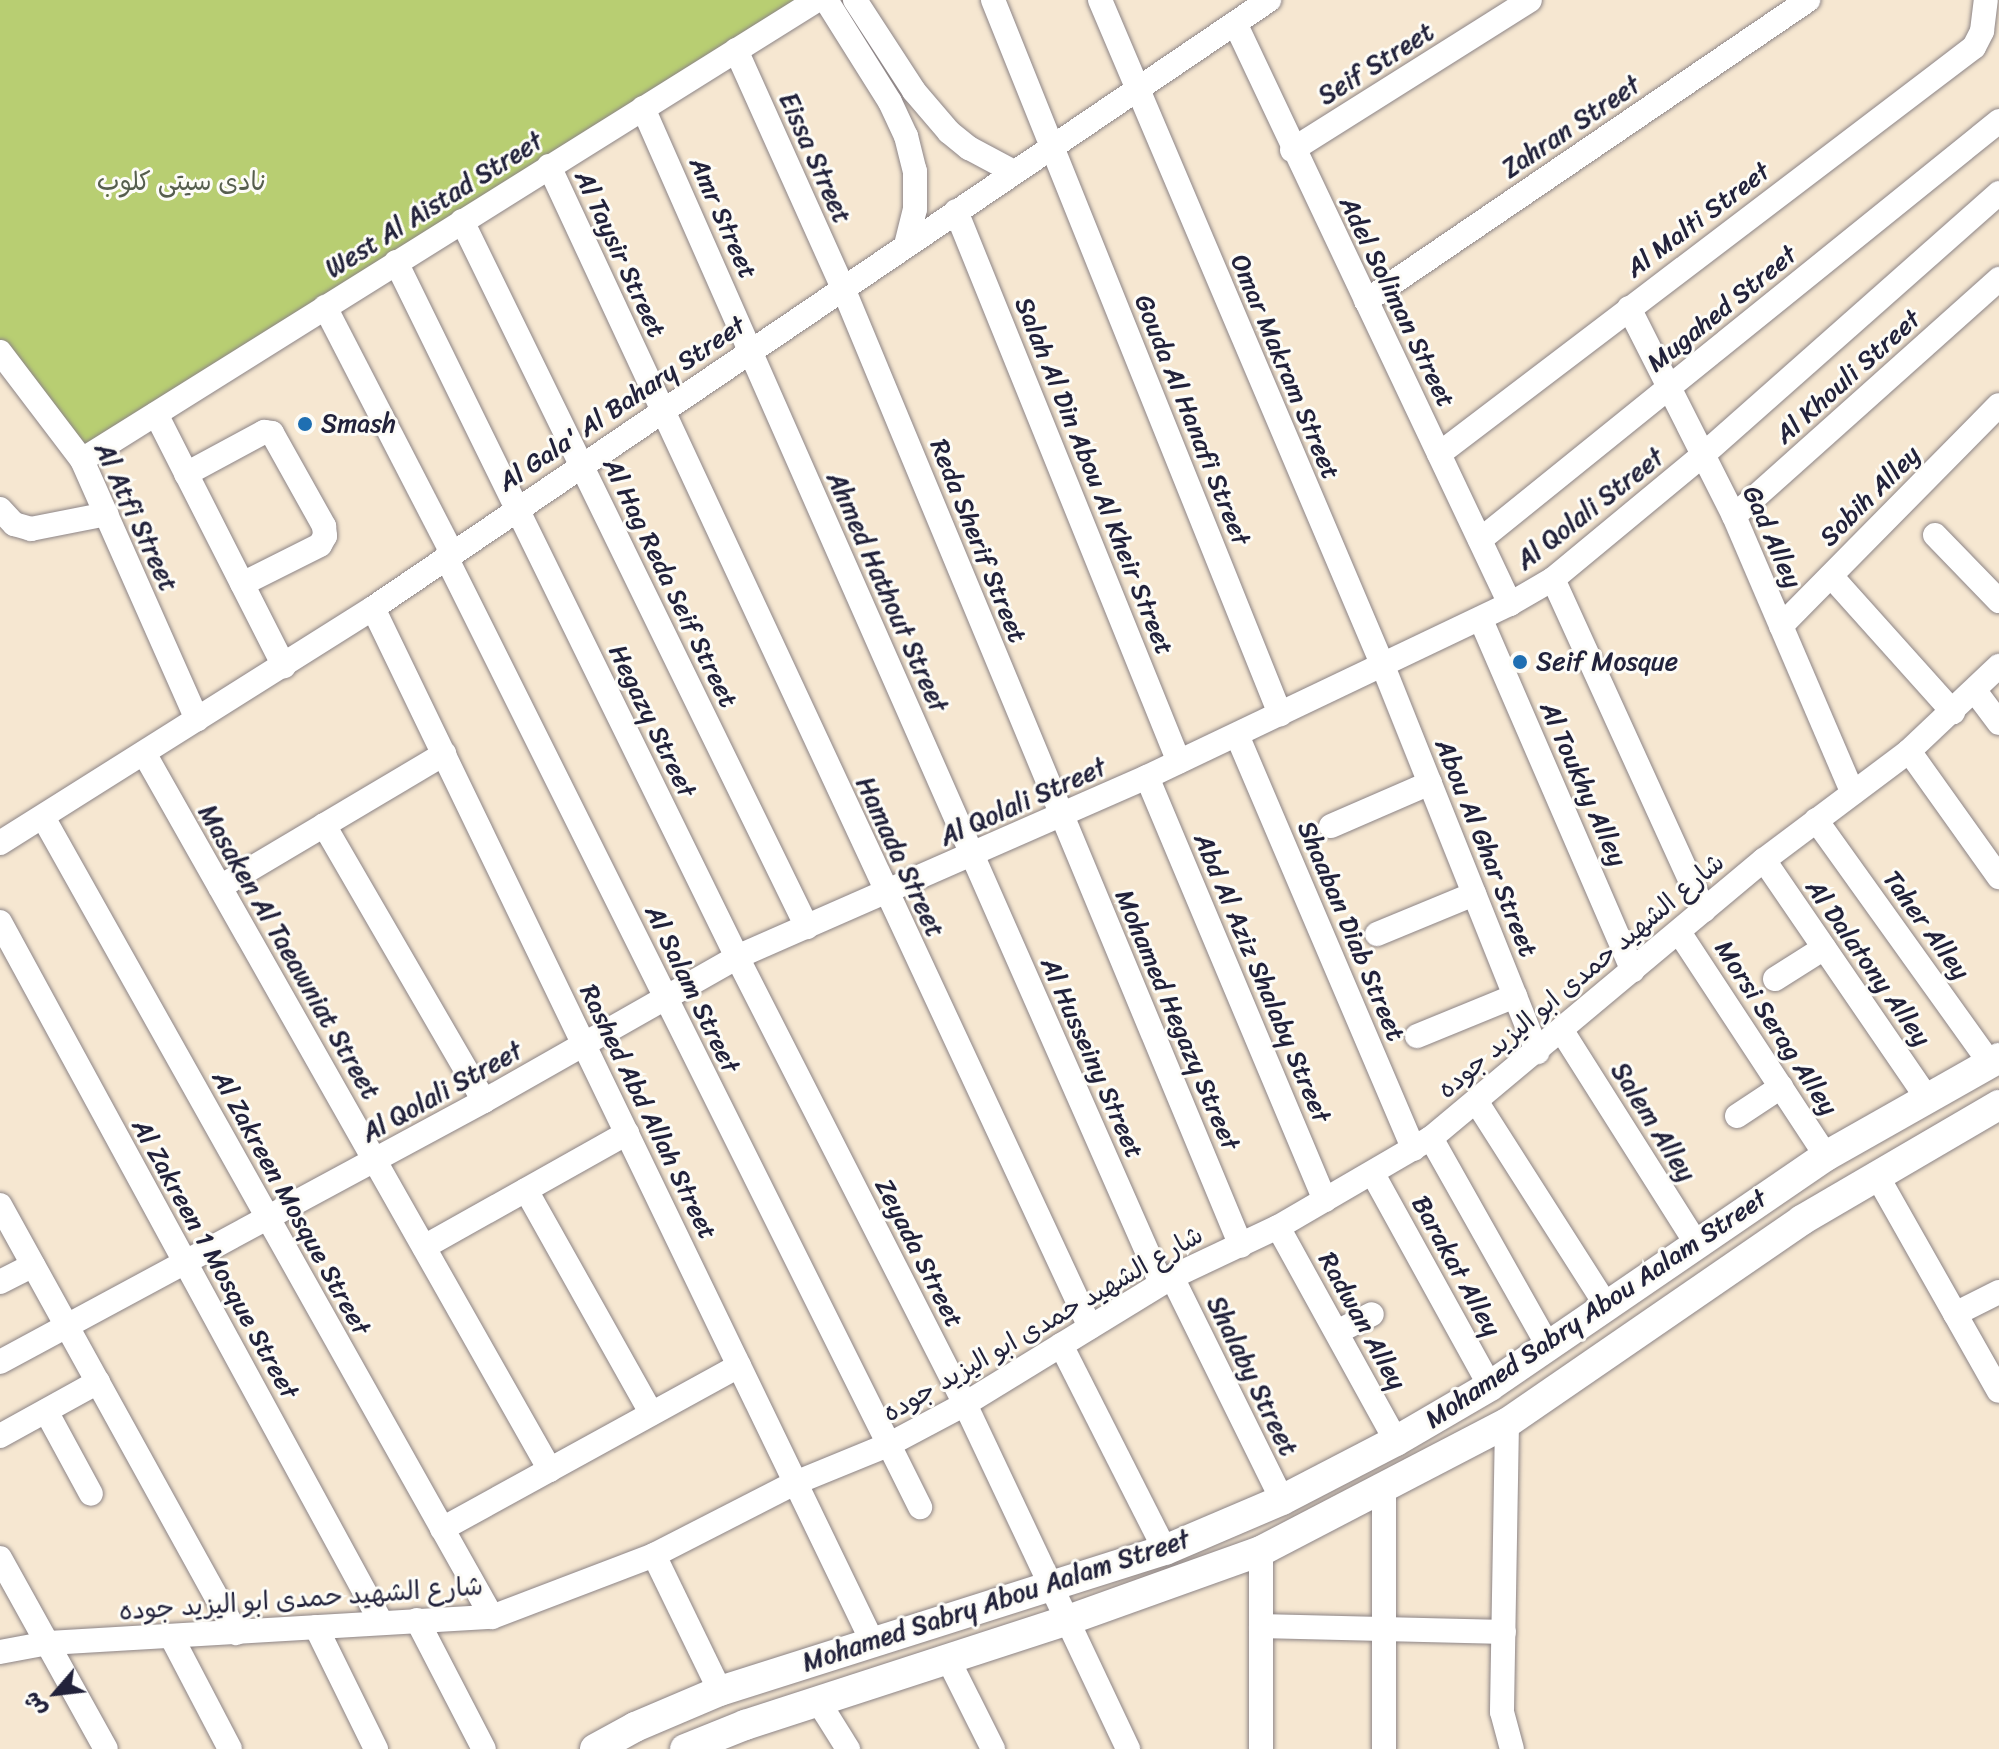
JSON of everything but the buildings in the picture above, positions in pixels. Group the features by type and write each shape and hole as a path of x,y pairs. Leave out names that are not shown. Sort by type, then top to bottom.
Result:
{"street":[{"name":"West Al Aistad Street","path":"82,460 817,0"},
{"path":"826,0 906,136 915,171 915,209 906,245"},
{"path":"855,0 914,91 949,132 969,148 1014,172"},
{"name":"Gouda Al Hanafi Street","path":"993,0 1280,714"},
{"name":"Omar Makram Street","path":"1100,0 1135,90 1383,666"},
{"name":"Al Gala' Al Bahary Street","path":"0,843 373,608 1135,90 1238,13 1269,0"},
{"name":"Seif Street","path":"1292,150 1530,0"},
{"name":"Zahran Street","path":"1366,301 1808,0"},
{"path":"1967,0 1983,25"},
{"path":"1983,25 1986,0"},
{"name":"Adel Soliman Street","path":"1238,13 1292,150 1510,604"},
{"name":"Al Malti Street","path":"1439,454 1974,47 1983,25"},
{"name":"Eissa Street","path":"736,50 843,288"},
{"path":"868,68 881,64 890,55"},
{"name":"Amr Street","path":"643,108 750,350"},
{"name":"Mugahed Street","path":"1480,540 1999,121"},
{"name":"Al Taysir Street","path":"549,166 661,410"},
{"name":"Al Qolali Street","path":"0,1362 484,1101 585,1045 664,995 737,957 1147,777 1481,620 1553,579 1704,454 1999,193"},
{"name":"Salah Al Din Abou Al Kheir Street","path":"956,211 1179,762"},
{"name":"Al Hag Reda Seif Street","path":"462,221 807,927"},
{"name":"Hegazy Street","path":"396,262 737,957"},
{"name":"Al Khouli Street","path":"1734,516 1999,279"},
{"name":"Reda Sherif Street","path":"843,288 1061,816"},
{"name":"Al Salam Street","path":"325,307 920,1507"},
{"name":"Gad Alley","path":"1629,308 1734,516 1853,793"},
{"name":"Ahmed Hathout Street","path":"750,350 972,856"},
{"name":"Al Atfi Street","path":"0,352 82,460 197,720"},
{"name":"Sobih Alley","path":"1781,626 1999,405"},
{"name":"Hamada Street","path":"661,410 1090,1327"},
{"path":"156,414 284,666"},
{"path":"186,474 264,432 272,433 278,438 324,526 325,536 320,545 242,584"},
{"path":"0,509 14,524 31,529 107,514"},
{"path":"1935,535 1999,601"},
{"path":"1831,576 1953,712"},
{"path":"1553,579 1704,910"},
{"name":"Rashed Abd Allah Street","path":"373,608 872,1641"},
{"name":"Al Toukhy Alley","path":"1481,620 1633,971"},
{"name":"Abou Al Ghar Street","path":"1383,666 1537,1052"},
{"name":"شارع الشهيد حمدى ابو اليزيد جوده","path":"0,1652 48,1643 492,1617 654,1555 795,1483 888,1445 965,1404 1167,1280 1278,1227 1422,1143 1537,1052 1764,860 1909,751 1999,666"},
{"path":"1975,691 1999,723"},
{"name":"Shaaban Diab Street","path":"1237,735 1422,1143 1549,1347"},
{"path":"1909,751 1999,877"},
{"name":"Masaken Al Taeawniat Street","path":"144,753 550,1470"},
{"path":"220,887 444,754"},
{"name":"Abd Al Aziz Shalaby Street","path":"1147,777 1325,1200"},
{"path":"1331,826 1430,783"},
{"name":"Mohamed Hegazy Street","path":"1061,816 1241,1246"},
{"name":"Al Zakreen Mosque Street","path":"43,817 492,1617"},
{"name":"Taher Alley","path":"1816,820 1994,1060"},
{"path":"324,825 484,1101"},
{"name":"Al Husseiny Street","path":"972,856 1167,1280"},
{"name":"Al Dalatony Alley","path":"1764,860 1927,1098"},
{"path":"1377,934 1474,894"},
{"name":"Al Zakreen 1 Mosque Street","path":"0,922 381,1622"},
{"name":"Morsi Serag Alley","path":"1679,932 1826,1156"},
{"path":"1775,979 1824,948"},
{"name":"Zeyada Street","path":"737,957 965,1404 1128,1749"},
{"path":"1417,1036 1515,996"},
{"name":"Salem Alley","path":"1562,1031 1696,1243"},
{"name":"Mohamed Sabry Abou Aalam Street","path":"595,1749 635,1727 720,1691 1165,1550 1282,1500 1396,1441 1490,1386 1826,1156 1994,1060"},
{"path":"1737,1116 1781,1087"},
{"path":"1476,1101 1607,1307"},
{"name":"Mohamed Sabry Abou Aalam Street","path":"685,1749 947,1657 1068,1620 1261,1551 1507,1423 1802,1220 1876,1174 1999,1105"},
{"path":"424,1247 627,1133"},
{"name":"Barakat Alley","path":"1373,1174 1490,1386"},
{"path":"1876,1174 1999,1391"},
{"path":"526,1190 651,1413"},
{"path":"0,1205 236,1633"},
{"name":"Radwan Alley","path":"1278,1227 1396,1441"},
{"path":"0,1282 33,1265"},
{"name":"Shalaby Street","path":"1167,1280 1282,1500"},
{"path":"1955,1314 1999,1292"},
{"path":"1337,1332 1372,1314"},
{"path":"1061,1345 1165,1550"},
{"path":"442,1529 739,1366"},
{"path":"0,1436 98,1382"},
{"path":"46,1411 91,1494"},
{"path":"1507,1423 1502,1712 1508,1743"},
{"path":"1384,1488 1384,1749"},
{"path":"1261,1551 1261,1749"},
{"path":"654,1555 720,1691"},
{"path":"0,1558 106,1749"},
{"path":"417,1620 484,1749"},
{"path":"1261,1626 1504,1632"},
{"path":"316,1627 376,1749"},
{"path":"172,1638 230,1749"},
{"path":"947,1657 993,1749"},
{"path":"818,1701 848,1749"}],"green space":[{"name":"نادى سيتى كلوب","path":"0,0 818,0 82,460 0,353"}],"place":[{"name":"Smash","path":"305,424"},
{"name":"Seif Mosque","path":"1520,662"}]}
